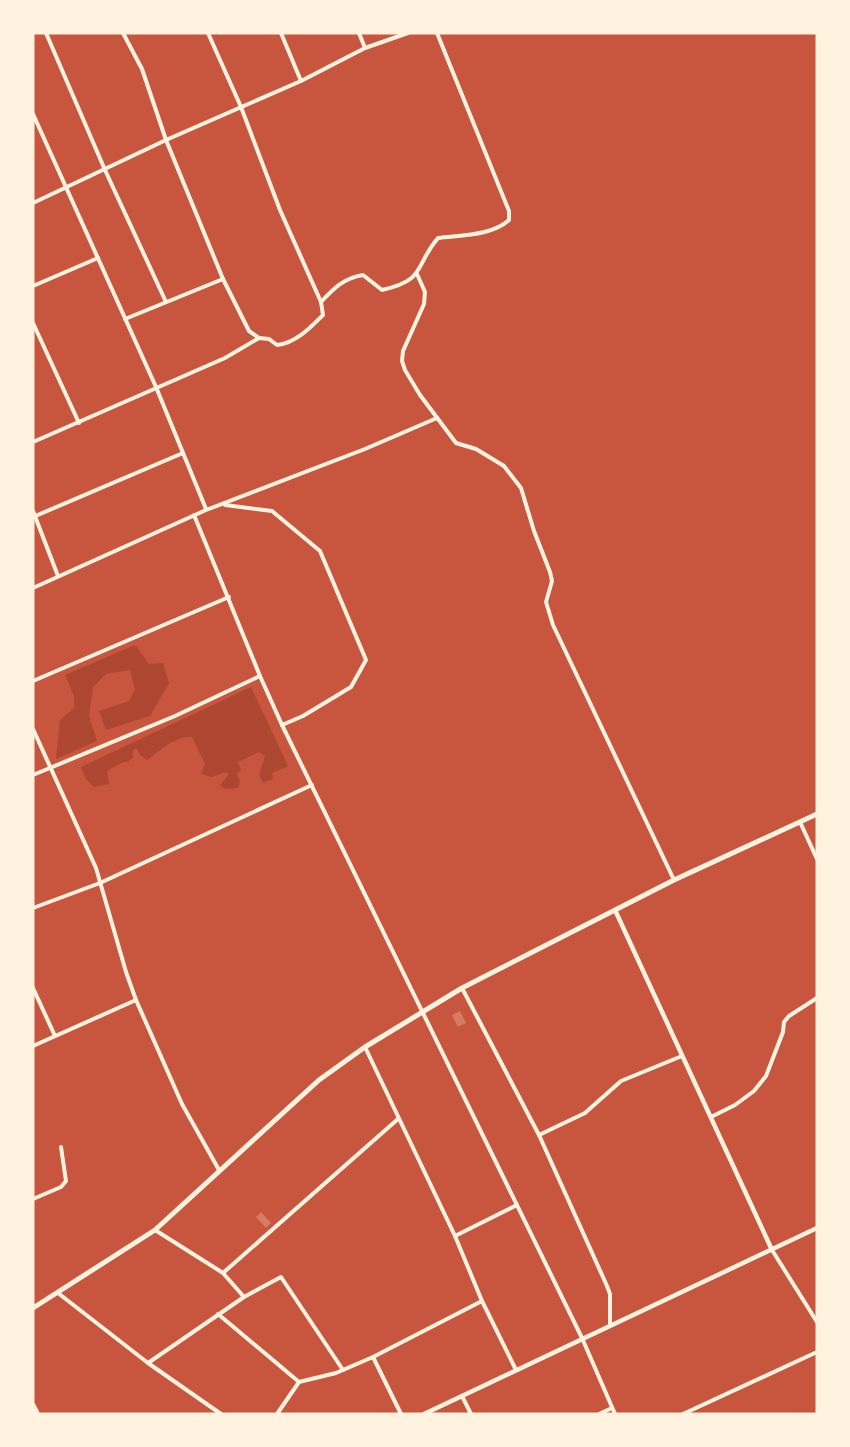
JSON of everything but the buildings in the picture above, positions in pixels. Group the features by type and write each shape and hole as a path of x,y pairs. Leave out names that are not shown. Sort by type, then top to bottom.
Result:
{"main road":[{"path":"33,1308 155,1230 319,1080 365,1047 462,988 674,880 817,814"},
{"path":"33,1406 37,1414"}],"street":[{"path":"46,33 166,303"},
{"path":"123,33 142,69 166,140 223,279 249,331 277,345 284,344 300,336 323,315 321,302 280,210 241,107 208,33"},
{"path":"281,33 301,81"},
{"path":"359,33 365,48"},
{"path":"33,203 166,140 301,81 365,48 408,33"},
{"path":"321,302 336,286 351,277 363,275 382,290 408,282 417,274 438,238 470,235 502,226 509,220 509,211 437,33"},
{"path":"34,118 156,387 206,510"},
{"path":"33,286 98,258"},
{"path":"417,274 425,292 424,304 403,351 402,361 420,395 456,443 476,448 504,466 521,488 550,572 552,581 546,602 553,625 674,880"},
{"path":"125,319 223,279"},
{"path":"33,323 79,423"},
{"path":"33,442 225,358 259,338"},
{"path":"33,588 194,515 365,449 437,418"},
{"path":"58,576 34,515 183,453"},
{"path":"223,504 272,511 320,551 366,660 351,687 303,716 282,725"},
{"path":"194,515 282,725 582,1338 615,1414"},
{"path":"33,681 229,597"},
{"path":"33,775 175,716 260,676"},
{"path":"33,729 96,868 136,1000 182,1104 219,1170"},
{"path":"33,908 100,883 312,785"},
{"path":"800,822 817,859"},
{"path":"615,910 772,1250 817,1322"},
{"path":"33,988 55,1036"},
{"path":"462,988 539,1135 607,1286 610,1294 610,1325"},
{"path":"711,1117 735,1105 754,1091 766,1077 783,1032 784,1022 789,1016 817,998"},
{"path":"33,1046 136,1000"},
{"path":"365,1047 516,1370"},
{"path":"539,1135 585,1113 621,1081 682,1056"},
{"path":"223,1273 398,1119"},
{"path":"33,1199 61,1187 66,1181 61,1147"},
{"path":"455,1236 516,1205"},
{"path":"424,1414 817,1228"},
{"path":"155,1230 223,1273 244,1296"},
{"path":"148,1363 244,1296 280,1276 343,1370"},
{"path":"58,1293 148,1363 221,1414"},
{"path":"277,1414 299,1382 343,1370 373,1358 482,1301"},
{"path":"218,1314 299,1382"},
{"path":"682,1414 817,1352"},
{"path":"373,1358 401,1414"},
{"path":"462,1396 471,1414"},
{"path":"599,1414 612,1408"}],"shaded area":[{"path":"135,645 149,664 163,663 169,683 150,716 106,730 99,711 129,701 135,689 130,670 106,674 93,687 89,716 97,741 56,759 60,720 74,708 74,696 65,675"},
{"path":"251,687 288,766 272,773 273,779 263,783 259,775 265,756 259,752 238,762 241,771 237,773 240,782 238,788 224,789 220,785 229,774 226,772 211,777 201,774 205,764 192,737 185,737 173,741 147,760 140,755 137,749 133,750 133,757 128,762 123,762 107,771 109,784 94,787 86,779 81,767"}]}
